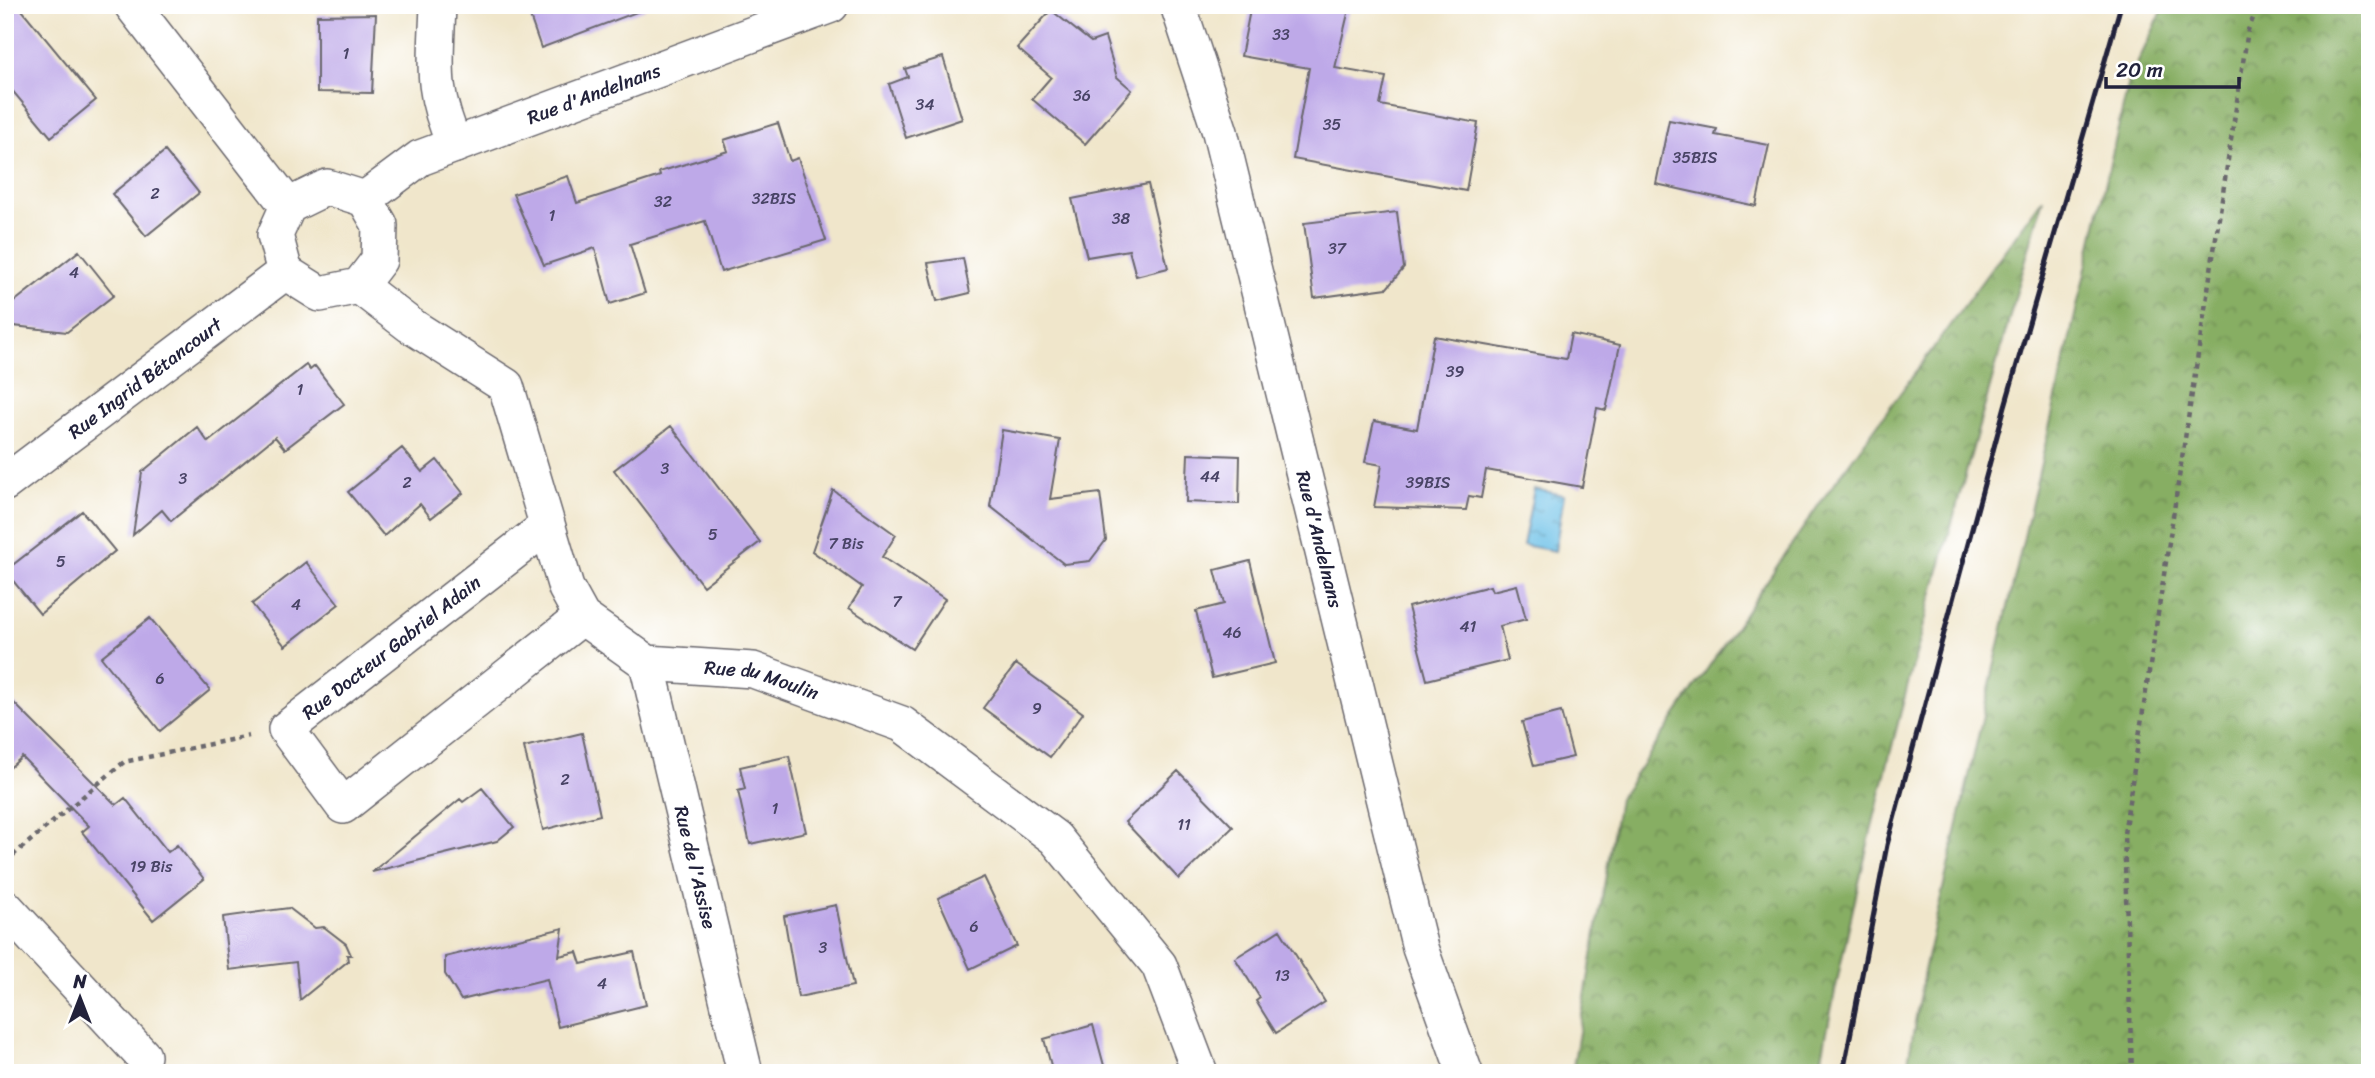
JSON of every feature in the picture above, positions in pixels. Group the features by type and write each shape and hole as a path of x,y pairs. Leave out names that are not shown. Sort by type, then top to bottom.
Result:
{"street":[{"path":"132,5 288,206"},
{"path":"438,5 435,84 440,112 455,145"},
{"name":"Rue d'Andelnans","path":"365,199 420,158 831,5"},
{"name":"Rue d'Andelnans","path":"1178,5 1220,132 1420,948 1465,1073"},
{"path":"327,187 365,199 380,225 379,260 359,286 320,294 285,272 275,235 288,206 327,187"},
{"name":"Rue Ingrid Bétancourt","path":"5,483 285,272"},
{"path":"359,286 410,325 506,386 566,588 582,617 647,663"},
{"name":"Rue Docteur Gabriel Adain","path":"547,526 286,729 343,806 582,617"},
{"name":"Rue de l'Assise","path":"647,663 745,1073"},
{"name":"Rue du Moulin","path":"647,663 753,670 902,724 1055,838 1159,965 1200,1073"},
{"path":"5,908 143,1056"}],"path":[{"path":"2133,1073 2124,834 2248,30 2259,5"},
{"path":"5,862 124,762 286,729"}],"green space":[{"path":"2165,5 2370,5 2370,1073 1906,1073 1924,971 2129,81"},
{"path":"2043,198 1951,524 1893,743 1841,962 1819,1073 1572,1073 1619,799 1822,500"}],"water":[{"path":"1534,489 1564,495 1555,551 1523,545"}],"building":[{"path":"5,5 18,5 96,100 51,137 5,82"},
{"path":"526,5 644,5 645,9 541,48"},
{"path":"1251,5 1350,5 1335,68 1386,77 1380,105 1478,123 1466,191 1293,159 1309,68 1241,56"},
{"path":"1051,10 1091,42 1105,37 1117,77 1132,90 1085,144 1032,99 1051,77 1017,48"},
{"path":"376,14 372,93 317,92 317,15"},
{"path":"943,57 962,119 906,138 889,84 908,77 905,69"},
{"path":"1669,120 1717,129 1715,135 1769,145 1756,206 1656,184"},
{"path":"778,123 790,161 798,158 826,240 721,272 705,221 630,244 645,293 610,304 595,248 544,265 513,194 568,176 577,203 660,176 659,172 728,151 724,140"},
{"path":"165,151 199,193 146,236 112,194"},
{"path":"1148,184 1168,268 1136,276 1129,250 1087,257 1072,199"},
{"path":"1397,212 1404,268 1387,288 1314,298 1304,223"},
{"path":"79,251 114,295 67,332 5,325 5,309"},
{"path":"963,258 970,293 937,301 928,263"},
{"path":"1571,334 1620,345 1606,410 1597,408 1582,487 1486,470 1481,498 1469,496 1466,510 1374,507 1382,465 1365,462 1374,421 1417,429 1434,336 1566,359"},
{"path":"306,365 310,370 315,366 344,404 285,449 275,437 171,521 162,510 133,535 142,472 197,427 208,442"},
{"path":"671,426 760,542 703,586 614,470"},
{"path":"1002,430 1060,440 1050,499 1100,493 1106,540 1090,561 1064,564 990,506"},
{"path":"402,448 422,472 437,460 463,493 431,518 420,504 384,536 348,492"},
{"path":"1188,454 1240,456 1239,504 1186,502"},
{"path":"833,490 896,535 882,557 945,599 912,649 849,608 862,587 812,551"},
{"path":"82,511 115,551 40,614 5,571"},
{"path":"1250,561 1275,663 1212,678 1196,611 1224,604 1215,570"},
{"path":"306,562 339,604 285,646 252,604"},
{"path":"1517,585 1526,619 1500,626 1508,660 1427,680 1408,607 1490,586 1492,591"},
{"path":"150,618 210,690 160,731 101,657"},
{"path":"1016,664 1083,713 1050,757 983,708"},
{"path":"5,694 116,805 125,798 168,852 177,845 204,879 153,920 82,832 89,826 22,757 5,772"},
{"path":"1561,712 1573,757 1534,766 1522,722"},
{"path":"582,733 600,815 543,830 524,747"},
{"path":"789,756 806,832 750,844 738,791 745,789 740,767"},
{"path":"1178,771 1233,827 1179,879 1125,822"},
{"path":"482,788 514,827 497,841 372,872 460,799 463,802"},
{"path":"984,877 1017,946 970,969 938,898"},
{"path":"836,905 853,986 798,997 784,916"},
{"path":"289,908 315,928 324,927 346,944 351,955 347,955 348,961 300,1000 296,962 229,970 223,917"},
{"path":"563,928 559,956 577,952 581,964 634,952 646,1005 558,1027 547,979 461,1000 445,974 445,957"},
{"path":"1280,930 1325,1002 1276,1033 1256,1001 1260,998 1235,958"},
{"path":"1093,1025 1106,1073 1053,1073 1044,1039"}],"railway":[{"path":"1843,1073 1887,845 2005,406 2121,5"}]}
